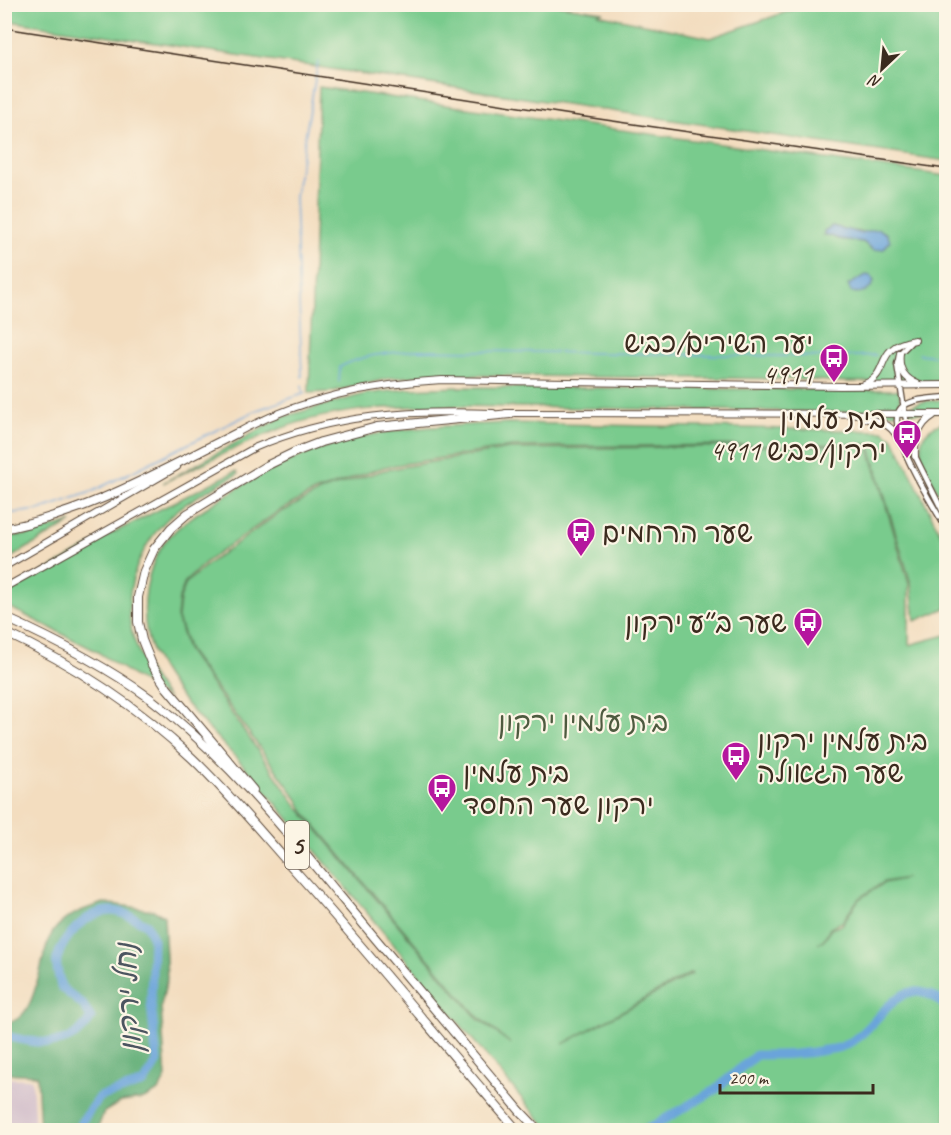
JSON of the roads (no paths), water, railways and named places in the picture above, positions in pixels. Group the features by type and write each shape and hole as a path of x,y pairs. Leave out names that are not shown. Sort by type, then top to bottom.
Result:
{"highway":[{"path":"278,822 167,688 149,658 140,631 138,597 144,572 154,549 171,528 187,514 266,466 309,446 377,427 510,414"},
{"path":"4,528 50,519 92,504 237,433"},
{"name":"5","path":"4,617 70,648 152,700 198,740 278,822 538,1131"},
{"name":"5","path":"4,632 45,652 108,691 143,716 192,758 327,907 518,1131"}],"main road":[{"path":"853,386 867,383 875,378 892,348 915,340"},
{"path":"900,353 900,368 904,376 915,383 928,386"},
{"path":"4,567 237,433 266,419 312,402 365,388 412,382 459,380 853,386 946,385"},
{"path":"4,588 254,448 284,436 332,422 396,413 946,414"},
{"path":"848,415 889,426 897,434 902,445"},
{"path":"915,456 919,431 927,419 936,415"}],"street":[{"path":"915,340 900,353 897,368 905,415 915,456 946,518"},
{"path":"946,397 915,401 904,407 898,415 902,445 908,462 946,528"}],"water":[{"path":"832,226 860,233 879,229 887,234 890,241 884,249 874,250 863,242 824,235 824,231"},
{"path":"866,275 871,276 874,281 871,288 858,293 851,292 848,285"}],"waterway":[{"path":"302,377 295,197 318,62"},
{"path":"339,382 340,367 349,363 377,355 417,350 835,357 876,355"},
{"path":"919,354 946,357"},
{"path":"302,385 303,393"},
{"path":"4,514 39,510 91,492 257,410 306,393"},
{"name":"נחל ירקון","path":"4,1036 29,1041 52,1042 73,1036 83,1029 91,1018 83,1005 61,987 58,973 57,959 65,942 85,920 102,912 120,912 146,924 153,938 151,1003 157,1062 144,1083 99,1097 82,1121 82,1130"},
{"name":"נחל ירקון","path":"646,1130 715,1090 756,1055 808,1053 839,1048 851,1042 904,994 924,993 936,998 946,1008"}],"railway":[{"path":"4,28 578,116 946,169"}],"place":[{"name":"יער השירים/כביש 4911","path":"834,384"},
{"name":"בית עלמין ירקון/כביש 4911","path":"907,460"},
{"name":"שער הרחמים","path":"581,558"},
{"name":"שער ב״ע ירקון","path":"808,648"},
{"name":"בית עלמין ירקון שער הגאולה","path":"736,782"},
{"name":"בית עלמין ירקון שער החסד","path":"442,814"}],"park label":[{"name":"בית עלמין ירקון","path":"583,721"}]}
